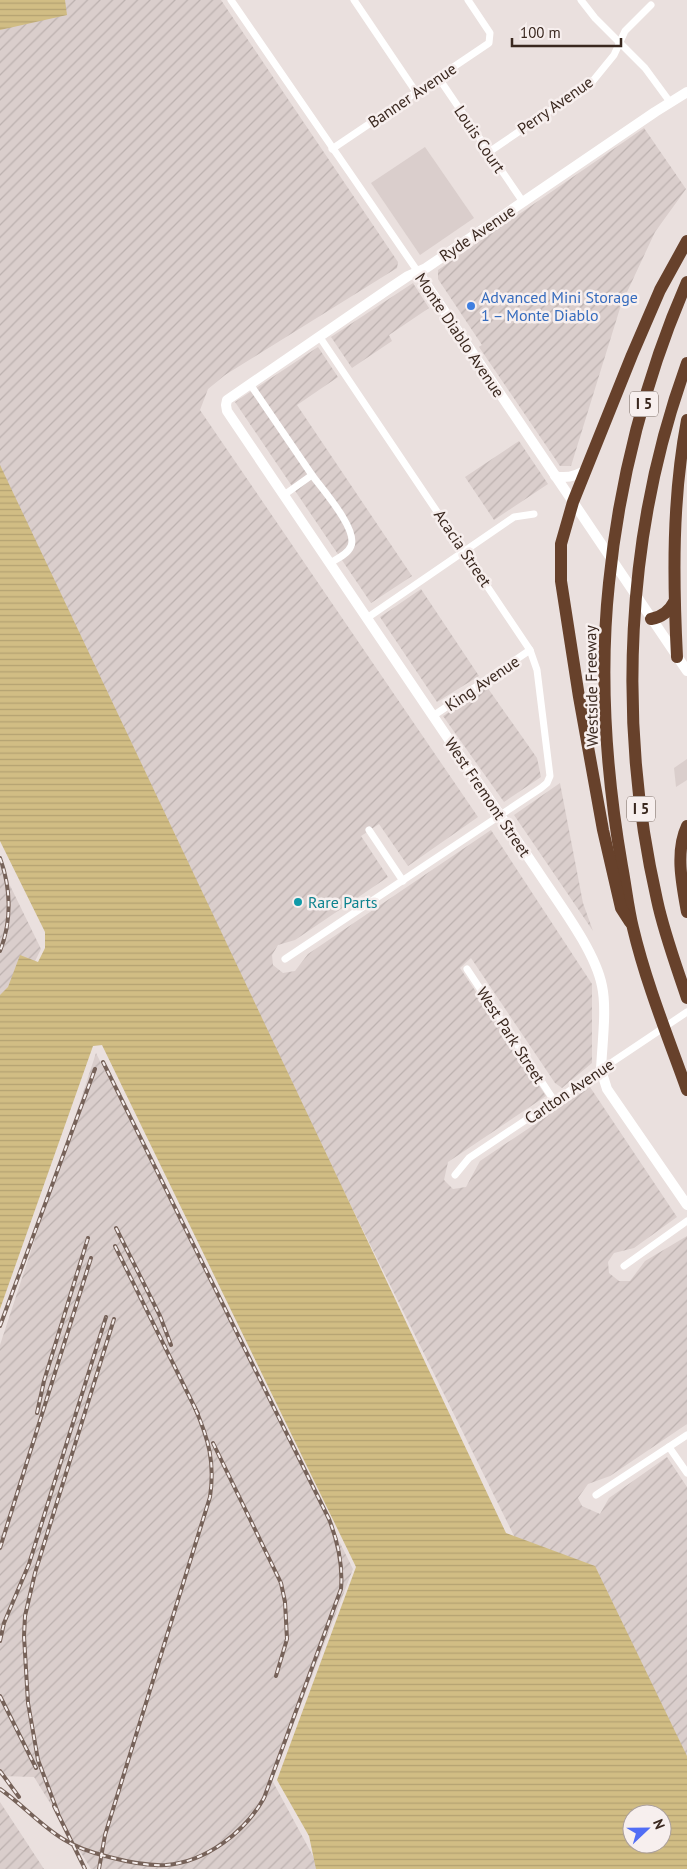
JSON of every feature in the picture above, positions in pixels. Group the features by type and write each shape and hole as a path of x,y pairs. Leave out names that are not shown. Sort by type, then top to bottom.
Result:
{"highway":[{"path":"633,928 621,908 579,697 561,580 561,544 572,502 649,316 660,290 687,241"},
{"name":"Westside Freeway","path":"687,282 677,304 645,400 616,530 608,584 605,693 607,738 616,830 633,928 657,1005 687,1090"},
{"name":"I 5","path":"686,993 657,901 640,801 633,706 633,624 648,508 664,436 687,363"},
{"path":"677,657 674,602 677,486 687,420"},
{"path":"651,619 662,615 674,602"},
{"path":"687,826 681,851 687,912"}],"street":[{"name":"Monte Diablo Avenue","path":"231,0 418,272 687,671"},
{"path":"354,0 416,92"},
{"name":"Banner Avenue","path":"332,149 485,46 490,40 490,33 468,0"},
{"path":"581,0 595,18 645,68 670,102"},
{"name":"Perry Avenue","path":"489,152 592,82 614,55 626,31 651,5"},
{"name":"Louis Court","path":"438,77 523,202"},
{"name":"Ryde Avenue","path":"227,411 227,400 319,336 408,276 426,268 687,92"},
{"name":"Acacia Street","path":"319,336 530,650 537,670 550,771 548,781 500,815"},
{"path":"250,384 346,522 353,536 352,544 348,551 330,563"},
{"name":"West Fremont Street","path":"227,411 537,870 596,964 603,993 601,1070 607,1089 687,1205"},
{"path":"555,476 570,477 587,469"},
{"path":"284,495 312,475"},
{"path":"367,618 514,517 534,514"},
{"name":"King Avenue","path":"433,716 530,650"},
{"path":"285,959 500,815"},
{"path":"369,830 403,881"},
{"name":"West Park Street","path":"468,969 555,1102"},
{"name":"Carlton Avenue","path":"455,1175 469,1158 687,1012"},
{"path":"624,1266 687,1221"},
{"path":"596,1495 687,1435"},
{"path":"669,1447 687,1473"}],"shaded area":[{"path":"0,0 221,0 398,262 397,268 225,375 208,389 200,410 478,817 408,866 379,824 361,836 388,877 295,940 278,945 272,955 273,965 283,973 295,971 308,954 491,830 592,984 592,1063 562,1088 555,1083 471,958 460,968 546,1096 448,1162 444,1180 453,1189 466,1187 480,1161 590,1087 677,1217 634,1248 614,1253 608,1262 609,1273 619,1281 630,1281 645,1261 687,1236 687,1424 610,1476 588,1484 578,1498 582,1506 600,1514 609,1498 667,1457 687,1487 687,1869 675,1809 520,1548 0,495"},
{"path":"0,0 65,0 67,15 0,30"},
{"path":"644,128 686,189 655,232 621,305 571,466 560,466 479,347 482,345 438,279 438,270"},
{"path":"425,147 474,218 420,255 371,183"},
{"path":"413,283 429,308 389,335 392,341 352,368 331,337"},
{"path":"318,347 338,377 297,405 412,576 371,603 235,402"},
{"path":"519,441 548,484 494,520 465,477"},
{"path":"0,465 506,1533 595,1566 687,1756 687,1869 316,1869 309,1836 277,1780 356,1567 102,1045 93,1046 0,1309 0,995 8,987 20,955 38,962 45,948 45,932 0,841"},
{"path":"421,589 479,676 437,702 380,617"},
{"path":"487,687 537,758 541,777 504,802 443,716"},
{"path":"687,759 687,780 676,787 674,768"},
{"path":"560,783 583,903 593,931 514,815"},
{"path":"0,865 41,949 0,1032"},
{"path":"96,1053 353,1569 272,1780 320,1869 91,1869 34,1777 0,1776 0,1345"},
{"path":"0,1802 44,1869 0,1869"}],"railway":[{"path":"0,858 4,869 9,904 7,928 0,951"},
{"path":"0,1789 63,1839 97,1854 130,1862 166,1865 181,1863 210,1851 235,1833 256,1811 264,1798 341,1589 339,1553 329,1519 103,1062"},
{"path":"0,1326 95,1069"},
{"path":"116,1228 160,1316 171,1345"},
{"path":"37,1413 44,1381 88,1238"},
{"path":"115,1246 198,1414"},
{"path":"0,1548 91,1258"},
{"path":"0,1641 4,1623 29,1564 106,1317"},
{"path":"58,1813 38,1760 28,1703 24,1636 25,1616 35,1573 114,1319"},
{"path":"99,1869 105,1835 210,1497 212,1473 210,1452 195,1408"},
{"path":"213,1443 281,1583 285,1602 287,1639 276,1676"},
{"path":"0,1696 36,1768"},
{"path":"0,1771 19,1797"},
{"path":"54,1806 85,1869"}],"place":[{"name":"Advanced Mini Storage 1 – Monte Diablo","path":"471,306"},
{"name":"Rare Parts","path":"298,902"}]}
